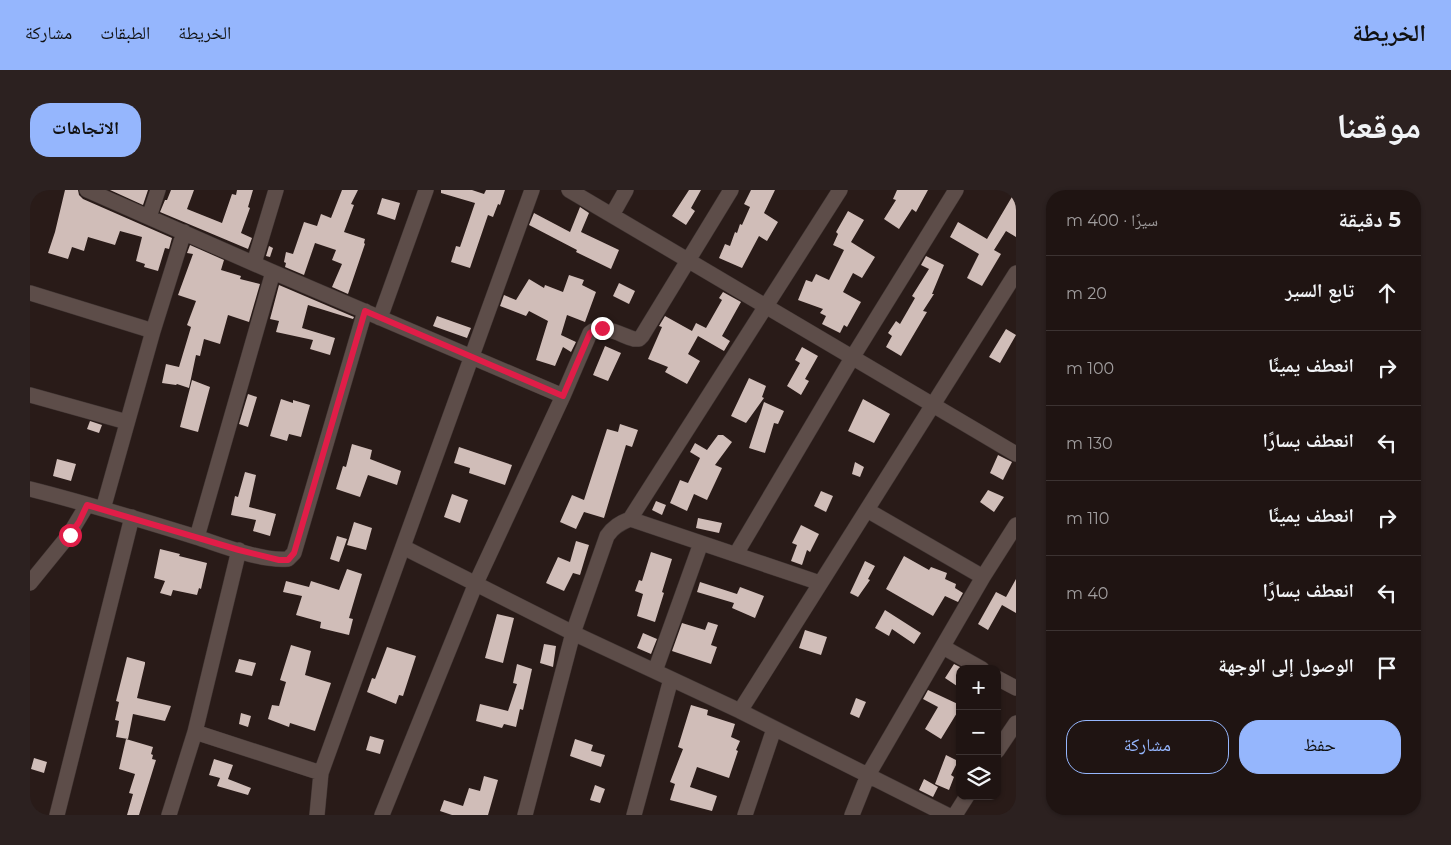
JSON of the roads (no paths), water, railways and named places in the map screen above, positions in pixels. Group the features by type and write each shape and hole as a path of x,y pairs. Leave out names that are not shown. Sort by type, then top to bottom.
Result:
{"street":[{"path":"87,190 563,396"},
{"path":"150,217 158,190"},
{"path":"254,263 276,190"},
{"path":"380,318 426,190"},
{"path":"317,815 321,773 345,702 532,190"},
{"path":"569,190 1016,454"},
{"path":"612,215 626,190"},
{"path":"382,815 476,583 563,396 590,333 595,329 602,328 639,339 732,190"},
{"path":"525,815 574,632 606,536 619,523 630,519 840,190"},
{"path":"736,554 852,358 956,190"},
{"path":"102,509 153,331 184,232"},
{"path":"197,537 273,272"},
{"path":"740,711 931,405 1016,273"},
{"path":"30,293 153,331"},
{"path":"30,490 132,517 239,550 279,560 288,560 294,553 365,311"},
{"path":"30,394 127,422"},
{"path":"30,583 70,535 87,505"},
{"path":"867,510 984,577"},
{"path":"58,815 132,517"},
{"path":"630,519 820,583"},
{"path":"852,815 868,775 1016,525"},
{"path":"654,671 701,543"},
{"path":"403,547 654,671 740,711 947,815"},
{"path":"169,815 195,732 239,550"},
{"path":"943,647 975,665"},
{"path":"634,815 671,679"},
{"path":"1001,680 1016,688"},
{"path":"1001,745 1016,723"},
{"path":"745,815 774,728"},
{"path":"195,732 321,773"},
{"path":"955,815 964,800"}]}
